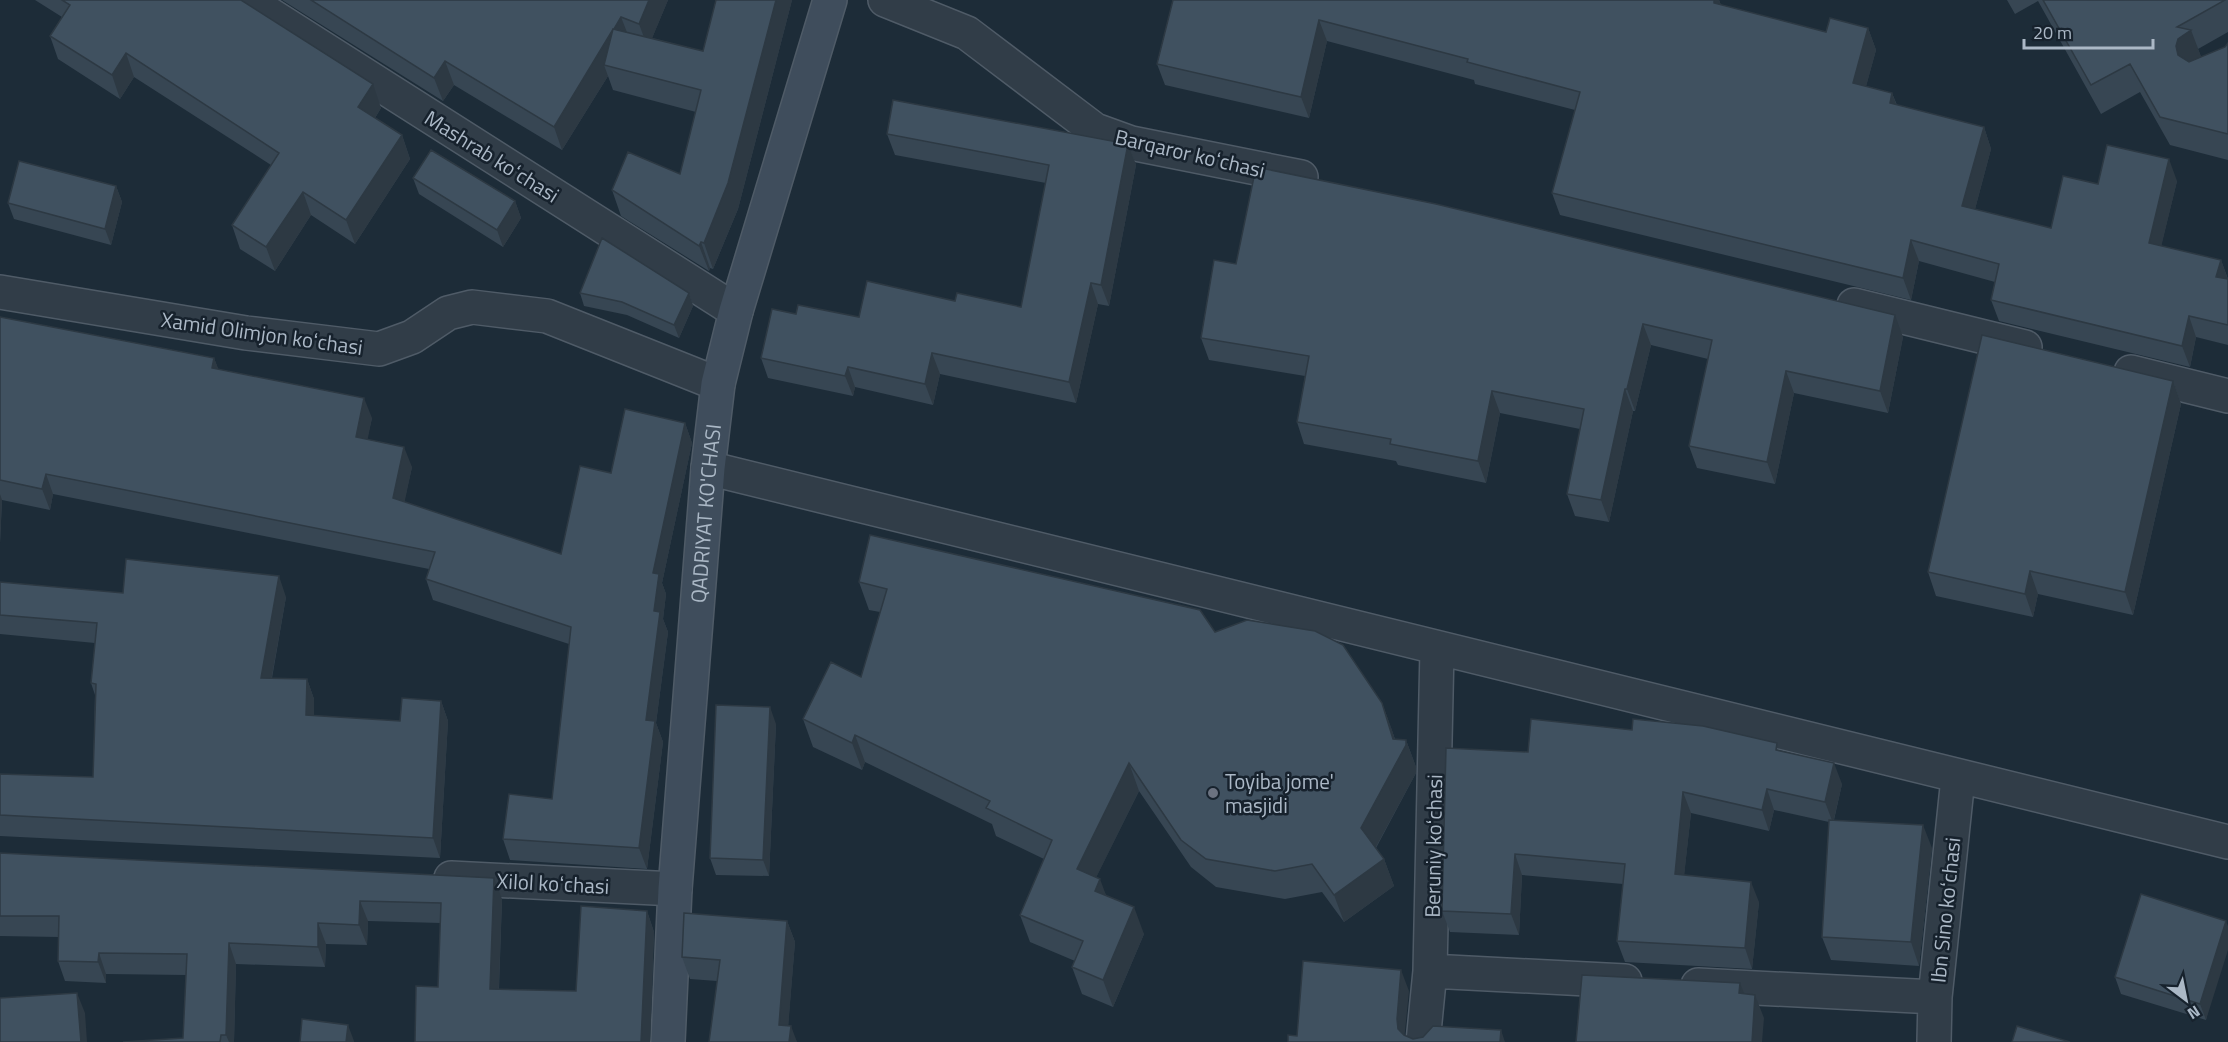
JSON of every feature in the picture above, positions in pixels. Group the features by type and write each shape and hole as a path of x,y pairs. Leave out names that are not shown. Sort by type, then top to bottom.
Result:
{"street":[{"name":"Mashrab koʻchasi","path":"247,0 736,311"},
{"name":"QADRIYAT KO'CHASI","path":"668,1042 675,890 708,468 718,384 736,311 830,0"},
{"name":"Barqaror koʻchasi","path":"885,0 967,33 1095,130 1131,143 1330,183"},
{"name":"Xamid Olimjon koʻchasi","path":"0,292 246,333 379,349 412,337 448,313 472,307 493,309 547,316 718,384"},
{"path":"1820,297 2053,353"},
{"path":"2100,365 2228,396"},
{"path":"708,468 1958,778 2228,842"},
{"name":"Beruniy koʻchasi","path":"1423,1042 1430,971 1437,649"},
{"name":"Ibn Sino koʻchasi","path":"1934,1042 1935,998 1958,778"},
{"name":"Xilol koʻchasi","path":"426,876 675,890"},
{"path":"1430,971 1935,998"}],"building":[{"path":"62,0 241,0 373,84 358,107 402,135 346,220 303,192 266,247 232,225 279,153 126,53 112,75 50,36 70,5"},
{"path":"311,0 649,0 639,24 621,17 554,127 445,61 434,78"},
{"path":"716,0 776,0 728,183 704,243 701,242 699,246 612,190 628,152 680,174 701,90 604,65 613,29 703,51"},
{"path":"1173,0 1714,0 1714,3 1826,32 1830,18 1868,28 1853,83 1892,93 1890,103 1984,127 1962,206 2051,228 2063,176 2098,184 2107,145 2169,159 2149,243 2221,260 2216,277 2228,279 2228,325 2189,316 2182,346 1991,300 1999,264 1911,240 1903,278 1552,193 1580,92 1467,62 1468,59 1319,20 1301,97 1157,64"},
{"path":"2043,0 2225,0 2177,27 2191,30 2178,39 2176,46 2178,55 2189,62 2225,47 2228,43 2228,134 2160,117 2130,64 2091,85"},
{"path":"893,100 1128,144 1101,285 1091,283 1069,382 932,353 925,384 848,367 845,376 761,358 772,309 796,314 798,305 859,317 867,281 955,301 957,293 1021,307 1049,165 887,134"},
{"path":"431,150 515,201 497,230 413,178"},
{"path":"19,161 116,186 105,229 8,203"},
{"path":"1256,167 1436,204 1895,315 1880,391 1786,371 1767,462 1689,446 1712,340 1643,324 1627,389 1625,389 1601,500 1567,494 1584,409 1492,391 1478,461 1390,444 1391,439 1297,422 1309,356 1201,338 1214,260 1236,264"},
{"path":"602,238 689,293 674,325 622,302 580,293"},
{"path":"0,317 214,358 212,368 364,398 356,437 404,447 393,498 561,554 580,466 611,473 625,409 685,423 653,573 659,574 654,611 660,612 646,720 655,721 639,848 503,839 509,794 552,799 571,627 426,579 435,552 46,474 42,489 0,480"},
{"path":"1982,335 2173,381 2125,592 2030,571 2025,594 1928,572"},
{"path":"870,535 1200,610 1215,632 1247,620 1315,631 1343,645 1382,703 1393,739 1406,740 1406,745 1361,828 1384,859 1334,895 1312,864 1275,871 1206,859 1181,840 1129,763 1077,869 1100,879 1095,891 1134,907 1103,980 1072,967 1083,941 1020,915 1052,840 986,808 990,801 855,735 852,743 803,719 831,662 861,677 887,589 859,582"},
{"path":"126,559 279,576 261,678 307,679 306,715 400,721 402,698 441,701 433,838 0,815 0,774 93,777 96,684 91,683 97,623 0,615 0,582 123,593"},
{"path":"716,705 770,707 763,860 710,858"},
{"path":"1531,719 1632,730 1633,719 1703,726 1777,743 1776,750 1834,763 1825,802 1767,789 1762,810 1683,792 1675,874 1751,882 1745,948 1617,941 1625,864 1515,854 1511,914 1442,911 1446,748 1528,752"},
{"path":"1829,820 1923,825 1911,942 1822,937"},
{"path":"0,853 494,878 490,989 576,991 581,906 647,911 641,1042 415,1042 416,986 438,987 441,903 360,901 359,925 318,923 318,947 229,943 226,1035 221,1035 220,1042 123,1042 183,1038 187,954 99,953 98,962 58,961 59,916 0,916"},
{"path":"2141,894 2226,921 2200,1004 2115,977"},
{"path":"684,913 787,921 779,1025 791,1026 789,1042 709,1042 720,960 682,957"},
{"path":"1303,961 1401,970 1398,1029 1413,1039 1423,1037 1433,1026 1501,1030 1500,1042 1288,1042 1288,1035 1297,1036"},
{"path":"1582,975 1740,983 1739,993 1755,995 1752,1042 1576,1042"},
{"path":"77,993 81,1042 0,1042 0,998"},
{"path":"302,1019 348,1025 346,1042 300,1042"},
{"path":"2017,1026 2070,1042 2012,1042"}],"place":[{"name":"Toyiba jome' masjidi","path":"1213,793"}]}
